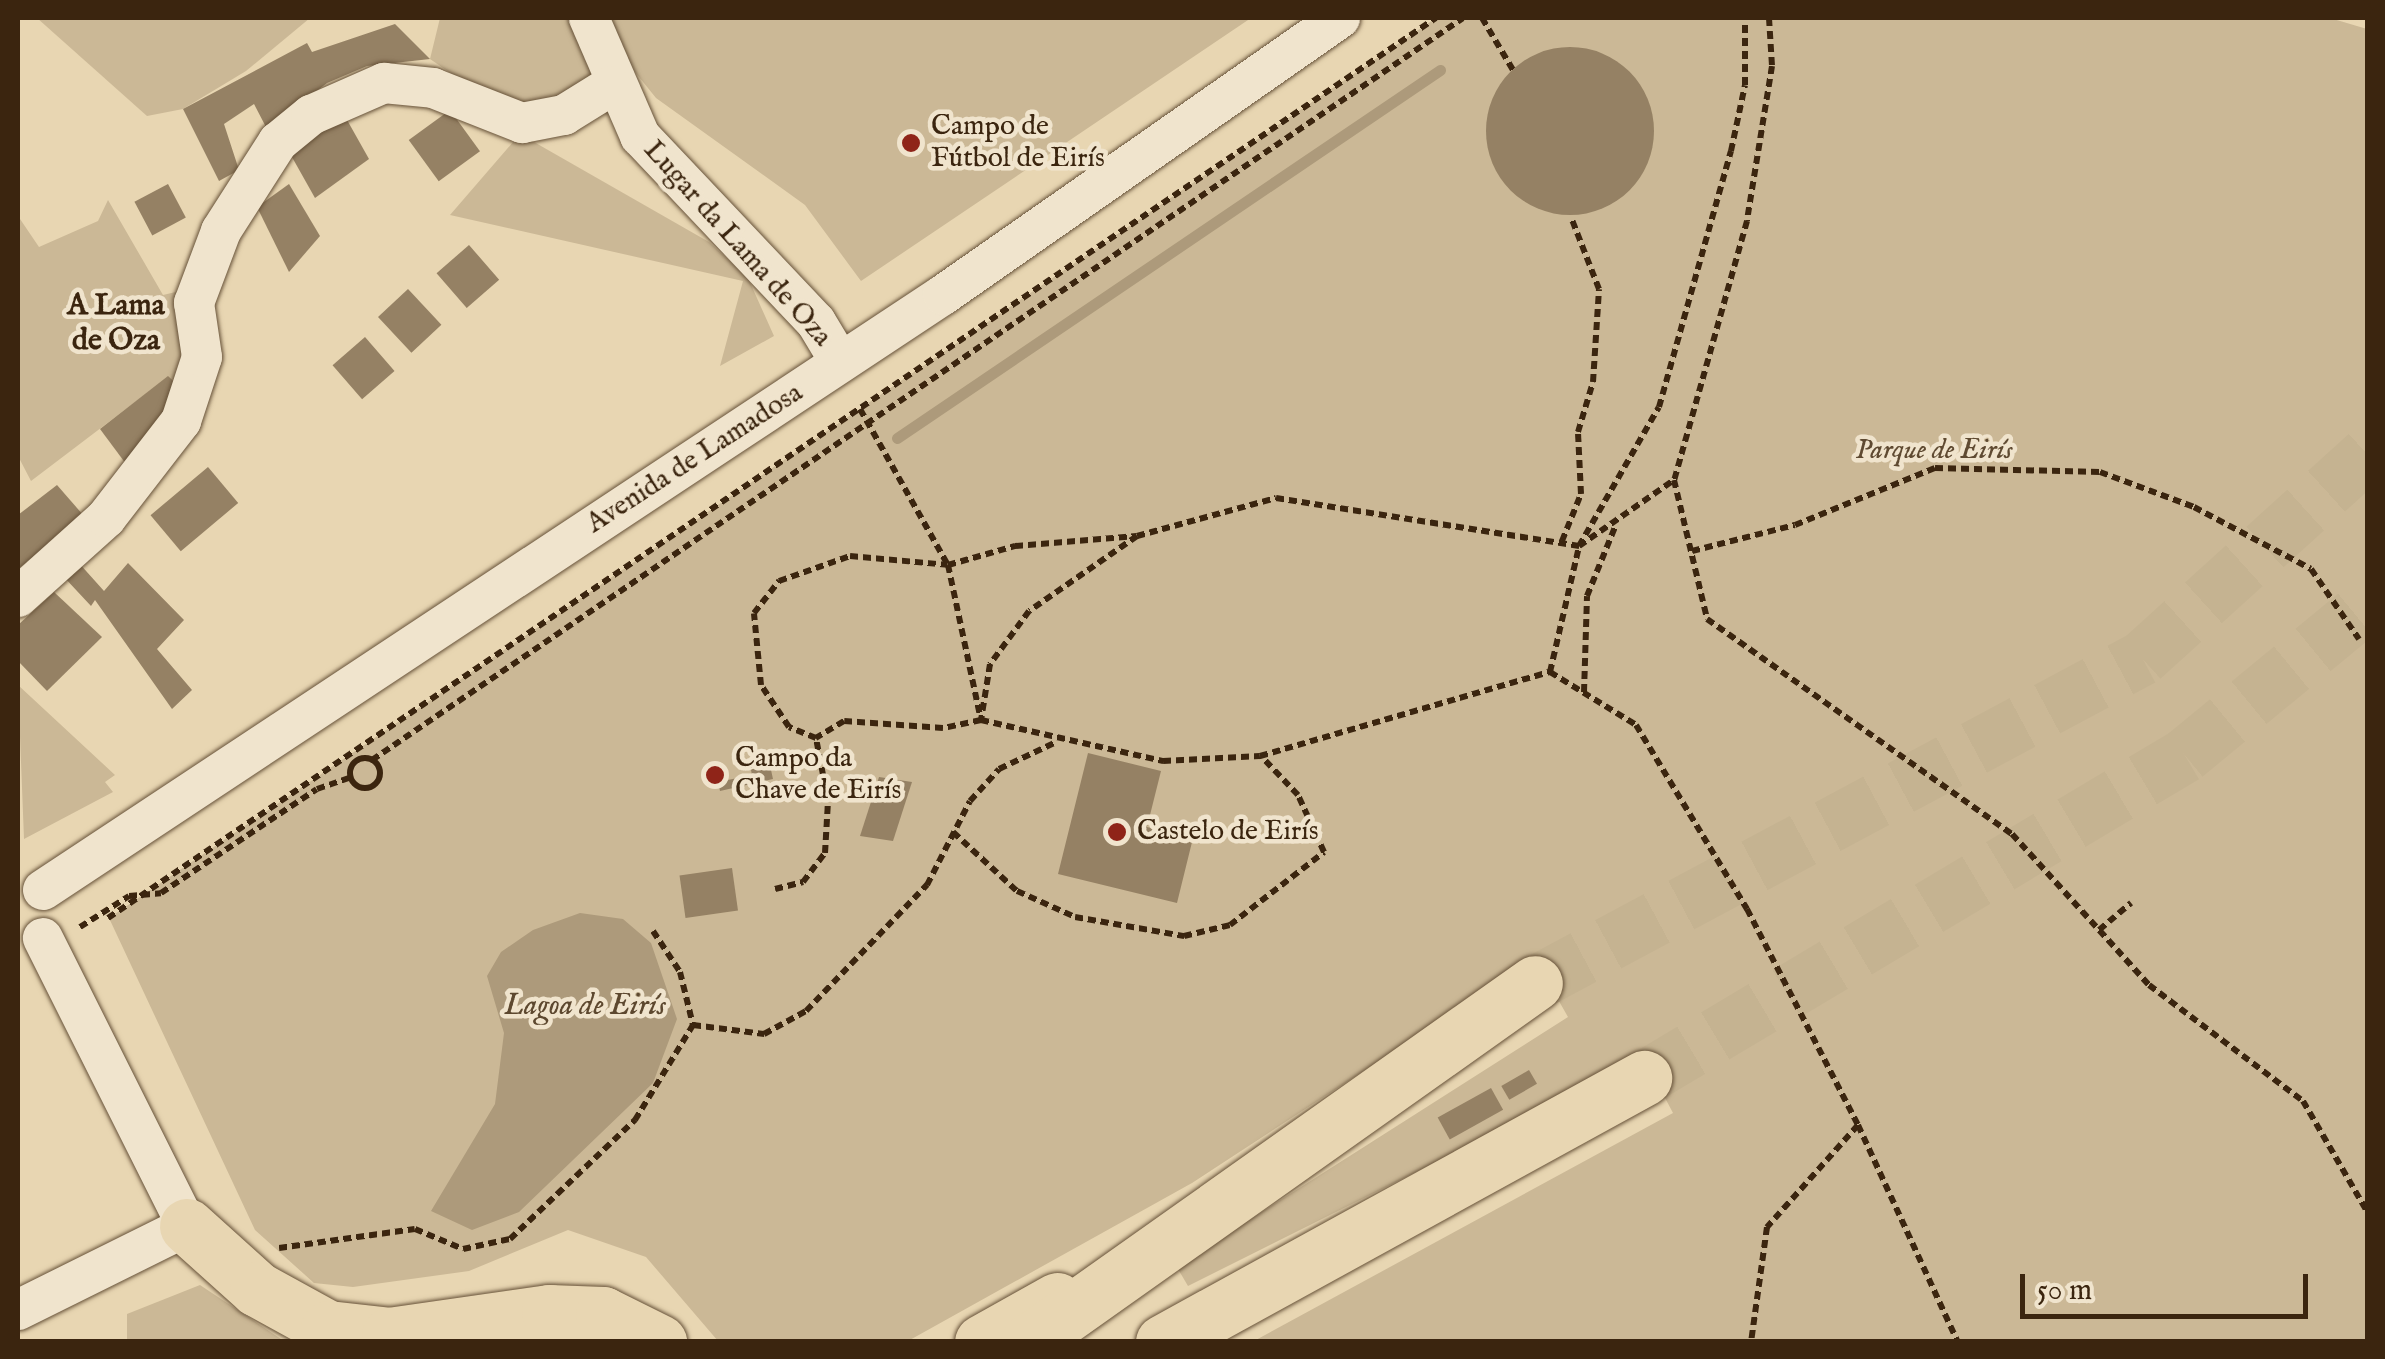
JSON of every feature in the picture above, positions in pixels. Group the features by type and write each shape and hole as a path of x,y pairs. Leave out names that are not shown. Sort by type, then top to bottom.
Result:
{"main road":[{"path":"970,1342 1010,1334 1152,1249 1535,983"},
{"path":"1164,1342 1644,1078"},
{"path":"187,1226 258,1289 333,1335 446,1332 549,1312 603,1314 655,1340"}],"street":[{"name":"Lugar da Lama de Oza","path":"590,18 611,86 688,196 816,322 840,362"},
{"name":"Avenida de Lamadosa","path":"30,881 840,362 1340,18"},
{"path":"18,598 106,518 181,421 202,357 194,303 220,231 278,142 359,88 384,83 433,88 522,123 564,115 611,86"},
{"path":"18,1310 187,1226 37,947 30,881"}],"path":[{"path":"108,918 1436,18"},
{"path":"351,777 353,764 372,760 1463,18"},
{"path":"1482,18 1512,70"},
{"path":"1550,672 1579,546 1659,407 1734,134 1745,18"},
{"path":"1770,18 1772,66 1746,221 1674,480 1708,619 2012,834 2149,985 2303,1101 2368,1214"},
{"path":"1562,541 1581,494 1578,432 1593,382 1598,289 1571,217"},
{"path":"860,409 948,565 981,720"},
{"path":"1692,552 1795,525 1935,468 2100,472 2194,507 2311,570 2359,639"},
{"path":"816,738 789,727 761,685 754,613 780,581 850,556 948,565 1014,546 1137,536 1276,498 1579,546 1615,527 1674,480"},
{"path":"1584,693 1587,596 1615,527"},
{"path":"981,720 990,664 1029,611 1137,536"},
{"path":"816,738 844,721 981,720 1056,742 1163,761 1260,756 1550,672 1636,725 1747,909 1858,1125 1958,1342"},
{"path":"775,889 803,882 825,852 828,801 816,738"},
{"path":"693,1025 764,1034 806,1011 906,911 953,832 999,769 1056,742"},
{"path":"953,832 1017,891 1075,917 1152,934 1230,926 1324,852 1298,794 1260,756"},
{"path":"37,947 143,895 162,893 316,788 351,777 375,784 372,760"},
{"path":"2099,930 2131,902"},
{"path":"268,1249 415,1229 463,1249 510,1239 635,1120 677,1064 693,1025 680,972 654,931"},
{"path":"1751,1342 1768,1227 1858,1125"}],"green space":[{"path":"37,18 310,18 246,71 183,109 147,116"},
{"name":"Campo de Fútbol de Eirís","path":"440,18 1251,18 861,281 805,205 656,98 631,67 539,105 493,102 430,59"},
{"name":"Parque de Eirís","path":"1436,18 2330,18 2367,29 2365,1341 1254,1341 1673,1113 1644,1058 1188,1286 1178,1269 1188,1259 1568,1017 1535,959 1192,1183 908,1341 718,1341 646,1257 568,1230 469,1271 353,1287 314,1283 255,1230 109,918"},
{"path":"520,134 709,242 748,278 774,336 720,366 743,281 450,215"},
{"path":"108,200 163,295 180,291 188,394 168,377 31,481 18,456 18,216 39,247 98,221"},
{"path":"18,685 115,775 105,782 113,792 24,839"},
{"path":"200,1285 284,1341 127,1341 127,1314"}],"water":[{"name":"Lagoa de Eirís","path":"580,913 623,919 651,943 677,1019 653,1083 519,1212 472,1230 431,1211 495,1104 504,1033 487,976 501,952 533,930"}],"building":[{"path":"395,24 430,59 367,66 327,83 267,129 254,104 224,124 239,170 219,181 183,109 307,43 312,52"},
{"path":"1570,47 1602,53 1630,71 1648,99 1654,131 1648,163 1630,191 1602,209 1570,215 1538,209 1510,191 1492,163 1486,131 1492,99 1510,71 1538,53"},
{"path":"450,110 480,151 439,181 409,140"},
{"path":"342,111 369,159 315,198 288,150"},
{"path":"168,184 186,218 152,235 134,202"},
{"path":"289,184 320,236 289,272 257,207"},
{"path":"469,245 499,280 467,308 437,273"},
{"path":"408,289 441,325 411,353 378,317"},
{"path":"365,337 395,371 362,399 333,365"},
{"path":"168,376 188,395 129,468 100,429"},
{"path":"208,467 238,503 181,551 151,515"},
{"path":"57,485 84,516 18,569 18,515"},
{"path":"78,562 104,591 128,563 184,620 157,649 192,690 172,709 95,600 91,606 63,576"},
{"path":"54,592 102,637 47,691 18,661 18,625"},
{"name":"Castelo de Eirís","path":"1088,753 1161,771 1147,827 1193,838 1177,903 1058,874"},
{"path":"768,756 773,779 720,791 718,782 752,775 749,760"},
{"path":"879,777 912,782 893,841 860,836"},
{"path":"732,868 738,911 686,918 680,875"},
{"path":"1529,1070 1537,1084 1509,1100 1501,1086"},
{"path":"1491,1088 1503,1110 1450,1139 1438,1118"}],"waterway":[{"path":"897,438 1440,70"}],"tunnel":[{"path":"1535,983 2142,658 2368,453"},
{"path":"1644,1078 2185,755 2368,604"}],"place":[{"name":"Campo de Fútbol de Eirís","path":"911,143"},
{"name":"Campo da Chave de Eirís","path":"715,775"},
{"name":"Castelo de Eirís","path":"1117,832"}],"district":[{"name":"A Lama de Oza","path":"116,323"}]}
